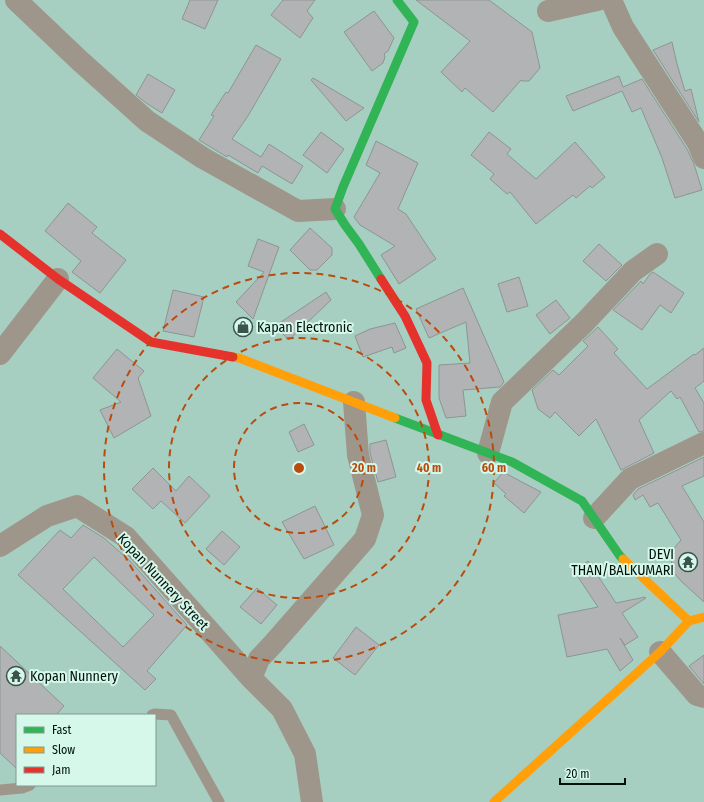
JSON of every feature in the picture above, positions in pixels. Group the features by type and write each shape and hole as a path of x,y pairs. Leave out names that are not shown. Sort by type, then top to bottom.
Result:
{"main road":[{"path":"397,0 414,22 335,209 344,225 360,244 405,316 427,362 426,400 438,436"},
{"path":"0,234 58,278 151,342 239,358 438,436 512,462 582,501 620,556 689,621"},
{"path":"494,802 660,652 689,621 704,617"}],"street":[{"path":"16,0 34,8 79,60 147,121 203,158 298,211 335,209"},
{"path":"548,11 598,0"},
{"path":"611,0 623,27 698,143 704,158"},
{"path":"488,453 502,402 584,323 633,271 657,254"},
{"path":"0,354 58,278"},
{"path":"312,802 306,754 282,709 251,678 259,659 365,539 373,515 358,455 354,402"},
{"path":"594,518 630,479 704,443"},
{"name":"Kopan Nunnery Street","path":"0,546 47,516 77,506 126,537 251,678"},
{"path":"660,652 697,695 704,697"}],"lane":[{"path":"156,714 171,715 219,802"},
{"path":"0,790 22,788 27,786"}],"building":[{"path":"190,0 218,0 205,29 182,19"},
{"path":"283,0 315,0 307,11 313,18 300,38 271,15"},
{"path":"416,0 489,0 532,32 540,68 529,81 521,80 493,112 465,88 462,92 441,72 470,41"},
{"path":"374,11 394,38 388,51 384,54 385,57 383,63 372,71 344,32"},
{"path":"672,42 685,91 691,89 699,122 653,50"},
{"path":"256,45 281,59 248,116 232,139 261,157 269,144 303,166 292,184 262,166 258,173 199,140 214,116 211,115 226,92 228,93"},
{"path":"148,74 175,90 162,113 136,95"},
{"path":"619,76 623,87 642,79 687,149 694,164 702,190 675,198 662,158 641,108 632,112 622,91 573,111 566,96"},
{"path":"313,78 364,108 346,121 311,80"},
{"path":"321,132 344,149 327,173 303,155"},
{"path":"489,132 511,149 507,154 536,179 575,142 605,177 592,188 590,186 576,198 573,195 536,224 510,192 507,194 490,179 494,174 471,155"},
{"path":"376,141 418,163 398,209 406,214 436,259 399,284 381,255 395,246 360,225 354,217 380,173 366,165"},
{"path":"68,203 97,227 92,233 126,260 100,293 72,272 81,261 45,231"},
{"path":"310,228 332,248 332,255 317,270 310,270 290,250"},
{"path":"258,239 279,247 253,319 236,302 264,272 248,266"},
{"path":"599,244 622,265 606,281 583,261"},
{"path":"653,272 684,293 671,313 660,305 642,330 613,310 641,281 643,284"},
{"path":"519,277 528,306 507,312 498,284"},
{"path":"463,288 504,382 500,387 463,390 466,416 446,418 439,398 439,365 470,363 466,322 429,338 416,309"},
{"path":"173,290 204,297 194,337 163,331"},
{"path":"326,292 331,300 289,340 275,326"},
{"path":"556,300 570,318 550,334 536,315"},
{"path":"395,323 406,348 394,353 392,347 363,357 355,336 370,329"},
{"path":"598,327 618,349 614,353 647,389 704,348 704,381 695,388 704,403 704,431 699,432 680,397 677,399 671,391 639,420 654,453 621,470 596,419 579,436 555,412 550,418 538,409 532,390 553,370 559,375 588,346 583,341"},
{"path":"117,349 144,371 138,378 151,416 114,438 100,410 121,402 93,378"},
{"path":"304,424 314,445 298,452 289,432"},
{"path":"386,440 396,477 378,482 370,453 370,444"},
{"path":"704,457 704,476 682,486 704,522 704,602 672,571 671,552 681,540 658,503 650,507 643,495 635,500 633,495 638,489"},
{"path":"153,468 176,491 189,476 210,496 185,523 161,501 153,509 132,489"},
{"path":"503,472 541,492 524,513 504,496 506,494 494,483"},
{"path":"315,506 334,545 304,559 282,522"},
{"path":"83,525 104,538 131,562 187,625 147,671 156,679 145,690 18,575 60,530 71,538","holes":["94,557 154,615 123,647 63,589"]},
{"path":"222,531 240,547 224,565 206,549"},
{"path":"588,561 616,603 646,598 622,613 638,637 625,645 620,638 633,660 620,671 607,649 567,657 558,615 598,607 574,571"},
{"path":"257,588 277,605 261,624 240,607"},
{"path":"356,627 379,645 355,675 333,658"},
{"name":"Kopan Nunnery","path":"0,646 64,706 57,714 16,714 16,768 0,753"},
{"path":"704,655 704,684 689,666"}],"traffic: fast":[{"path":"381,279 335,209 414,22 397,0"},
{"path":"395,418 512,462 582,501 623,559"}],"traffic: slow":[{"path":"233,357 395,418"},
{"path":"623,559 689,621"},
{"path":"494,802 660,652 689,621 704,617"}],"traffic: jam":[{"path":"0,234 58,279 151,342 233,357"},
{"path":"381,279 405,316 427,363 426,400 438,435"}],"place":[{"name":"Kapan Electronic","path":"243,327"},
{"name":"DEVI THAN/BALKUMARI","path":"688,562"},
{"name":"Kopan Nunnery","path":"16,676"}]}
